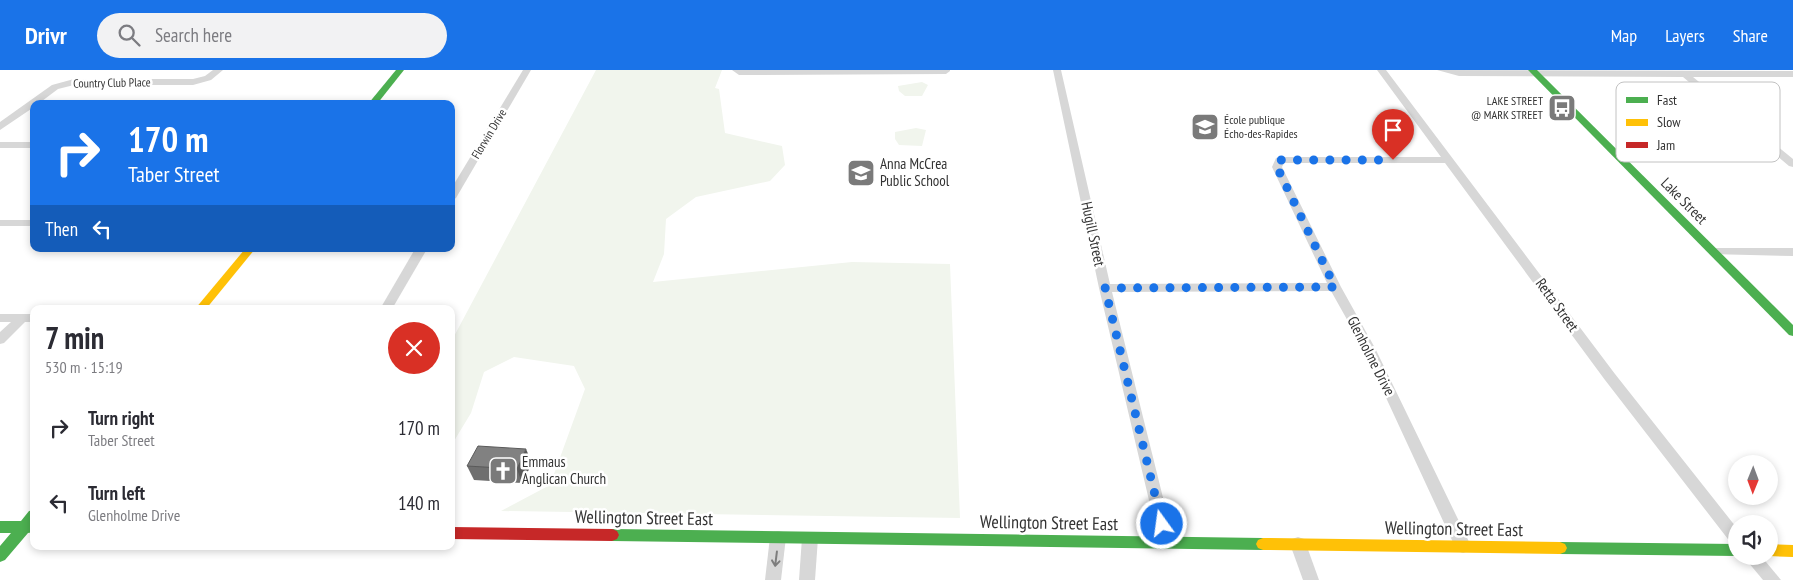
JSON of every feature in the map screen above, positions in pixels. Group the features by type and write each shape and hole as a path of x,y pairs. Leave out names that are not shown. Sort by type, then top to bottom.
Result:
{"main road":[{"path":"375,100 400,70"},
{"name":"Lake Street","path":"1534,72 1616,154"},
{"name":"Lake Street","path":"1624,162 1793,332"},
{"path":"203,305 248,252"},
{"path":"0,527 29,527"},
{"path":"0,556 29,527"},
{"name":"Wellington Street East","path":"455,533 1728,550"},
{"path":"1778,550 1793,550"}],"street":[{"name":"Country Club Place","path":"37,100 55,87 74,82 193,82 208,78 220,70"},
{"name":"Florwin Drive","path":"455,191 527,70"},
{"path":"736,70 739,72 946,73"},
{"name":"Hugill Street","path":"1056,70 1105,288 1166,542"},
{"name":"Retta Street","path":"1381,70 1610,377 1728,528"},
{"path":"1442,70 1473,73 1793,74"},
{"path":"1686,75 1694,82"},
{"name":"Country Club Place","path":"0,127 30,105"},
{"path":"0,145 30,145"},
{"path":"1780,153 1793,164"},
{"name":"Glenholme Drive","path":"1450,160 1280,160 1277,167 1335,287 1369,348 1463,546"},
{"path":"0,223 30,223"},
{"path":"388,305 419,252"},
{"path":"1714,252 1793,252"},
{"path":"1105,288 1335,287"},
{"path":"0,318 28,318"},
{"path":"0,340 28,318"},
{"path":"773,580 778,537"},
{"path":"807,580 810,538"},
{"path":"1298,544 1311,580"},
{"path":"1759,565 1773,580"}],"shaded area":[{"path":"596,70 722,70 715,88 719,89 725,133 782,146 785,165 770,181 696,197 666,219 664,254 653,282 852,262 950,264 960,518 501,511 550,485 585,389 574,366 514,357 484,372 471,413 455,439 455,334"},
{"path":"922,82 928,85 922,96 905,96 899,91 898,86"},
{"path":"916,128 926,130 922,146 899,145 895,139 895,132"}],"building":[{"path":"478,446 526,449 517,469 467,466"}],"traffic: fast":[{"path":"375,100 400,70"},
{"path":"1532,70 1616,154"},
{"path":"1624,162 1793,332"},
{"path":"0,556 30,520"},
{"path":"0,527 30,527"},
{"path":"612,535 1263,544"},
{"path":"1560,548 1728,550"}],"traffic: slow":[{"path":"203,305 248,252"},
{"path":"1263,544 1560,548"},
{"path":"1778,550 1793,551"}],"traffic: jam":[{"path":"455,533 612,535"}],"place":[{"name":"LAKE STREET @ MARK STREET","path":"1562,108"},
{"name":"École publique Écho-des-Rapides","path":"1205,127"},
{"name":"Anna McCrea Public School","path":"861,173"},
{"name":"Emmaus Anglican Church","path":"503,471"}],"route":[{"path":"1162,524 1105,288 1335,287 1277,167 1277,163 1280,160 1393,160"}]}
